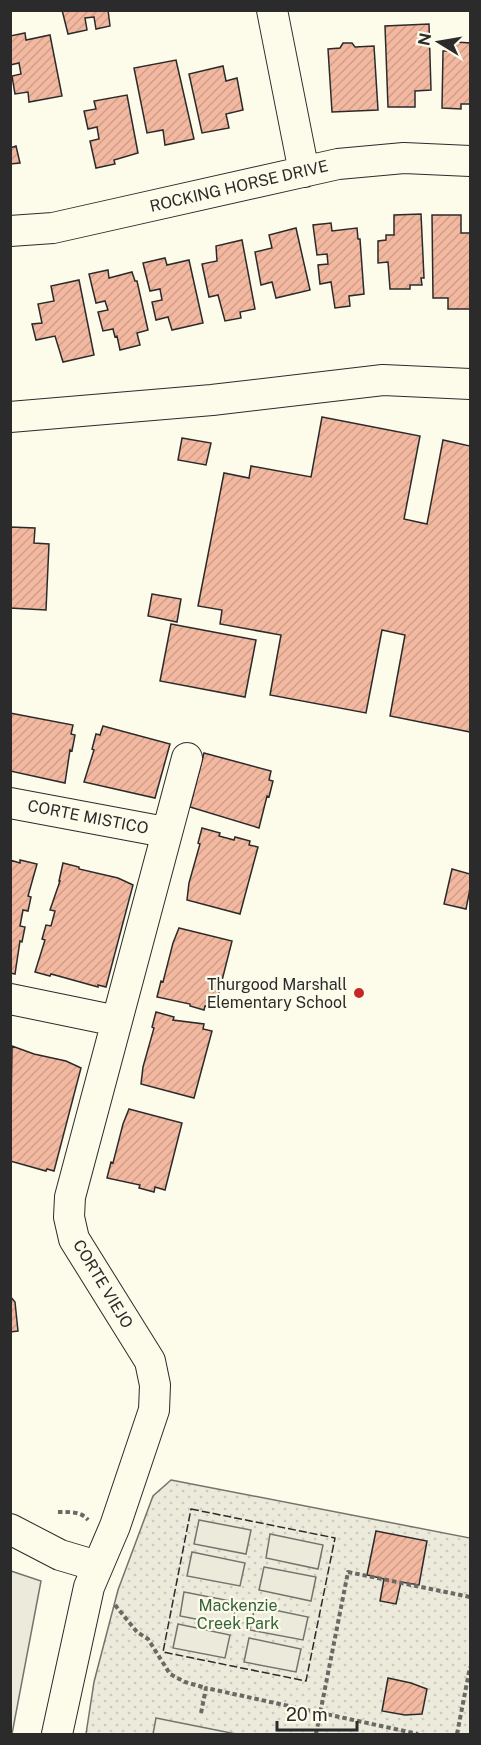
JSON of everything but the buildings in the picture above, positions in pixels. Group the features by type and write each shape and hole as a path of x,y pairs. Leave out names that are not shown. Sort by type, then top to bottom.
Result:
{"street":[{"path":"272,10 304,172"},
{"name":"ROCKING HORSE DRIVE","path":"10,231 53,228 338,164 404,158 471,161"},
{"path":"10,417 212,400 382,380 471,384"},
{"name":"CORTE VIEJO","path":"57,1734 89,1587 115,1526 154,1410 155,1385 150,1362 74,1239 69,1217 70,1197 165,832 187,758"},
{"name":"CORTE MISTICO","path":"10,803 165,832"},
{"path":"10,999 117,1021"},
{"path":"10,1529 60,1556 97,1566"}],"path":[{"path":"58,1512 78,1514 89,1522"},
{"path":"316,1734 348,1572 471,1597"},
{"path":"457,1734 471,1667"},
{"path":"201,1713 206,1688 418,1734"}],"green space":[{"name":"Mackenzie Creek Park","path":"171,1480 470,1538 470,1734 86,1734 94,1682 118,1590 153,1496"},
{"path":"199,1520 251,1530 246,1554 194,1544"},
{"path":"270,1534 323,1545 318,1569 266,1558"},
{"path":"192,1552 245,1563 240,1586 187,1576"},
{"path":"264,1567 316,1577 311,1601 259,1590"},
{"path":"184,1592 236,1602 232,1626 180,1616"},
{"path":"255,1606 308,1617 303,1640 250,1630"},
{"path":"178,1624 230,1635 225,1658 173,1648"},
{"path":"249,1638 301,1649 296,1672 244,1662"},
{"path":"156,1718 236,1734 153,1734"}],"shaded area":[{"path":"11,1571 41,1581 12,1734 10,1734"}],"fence":[{"path":"191,1509 335,1538 306,1681 163,1652 191,1509"}],"place":[{"name":"Thurgood Marshall Elementary School","path":"359,993"}]}
